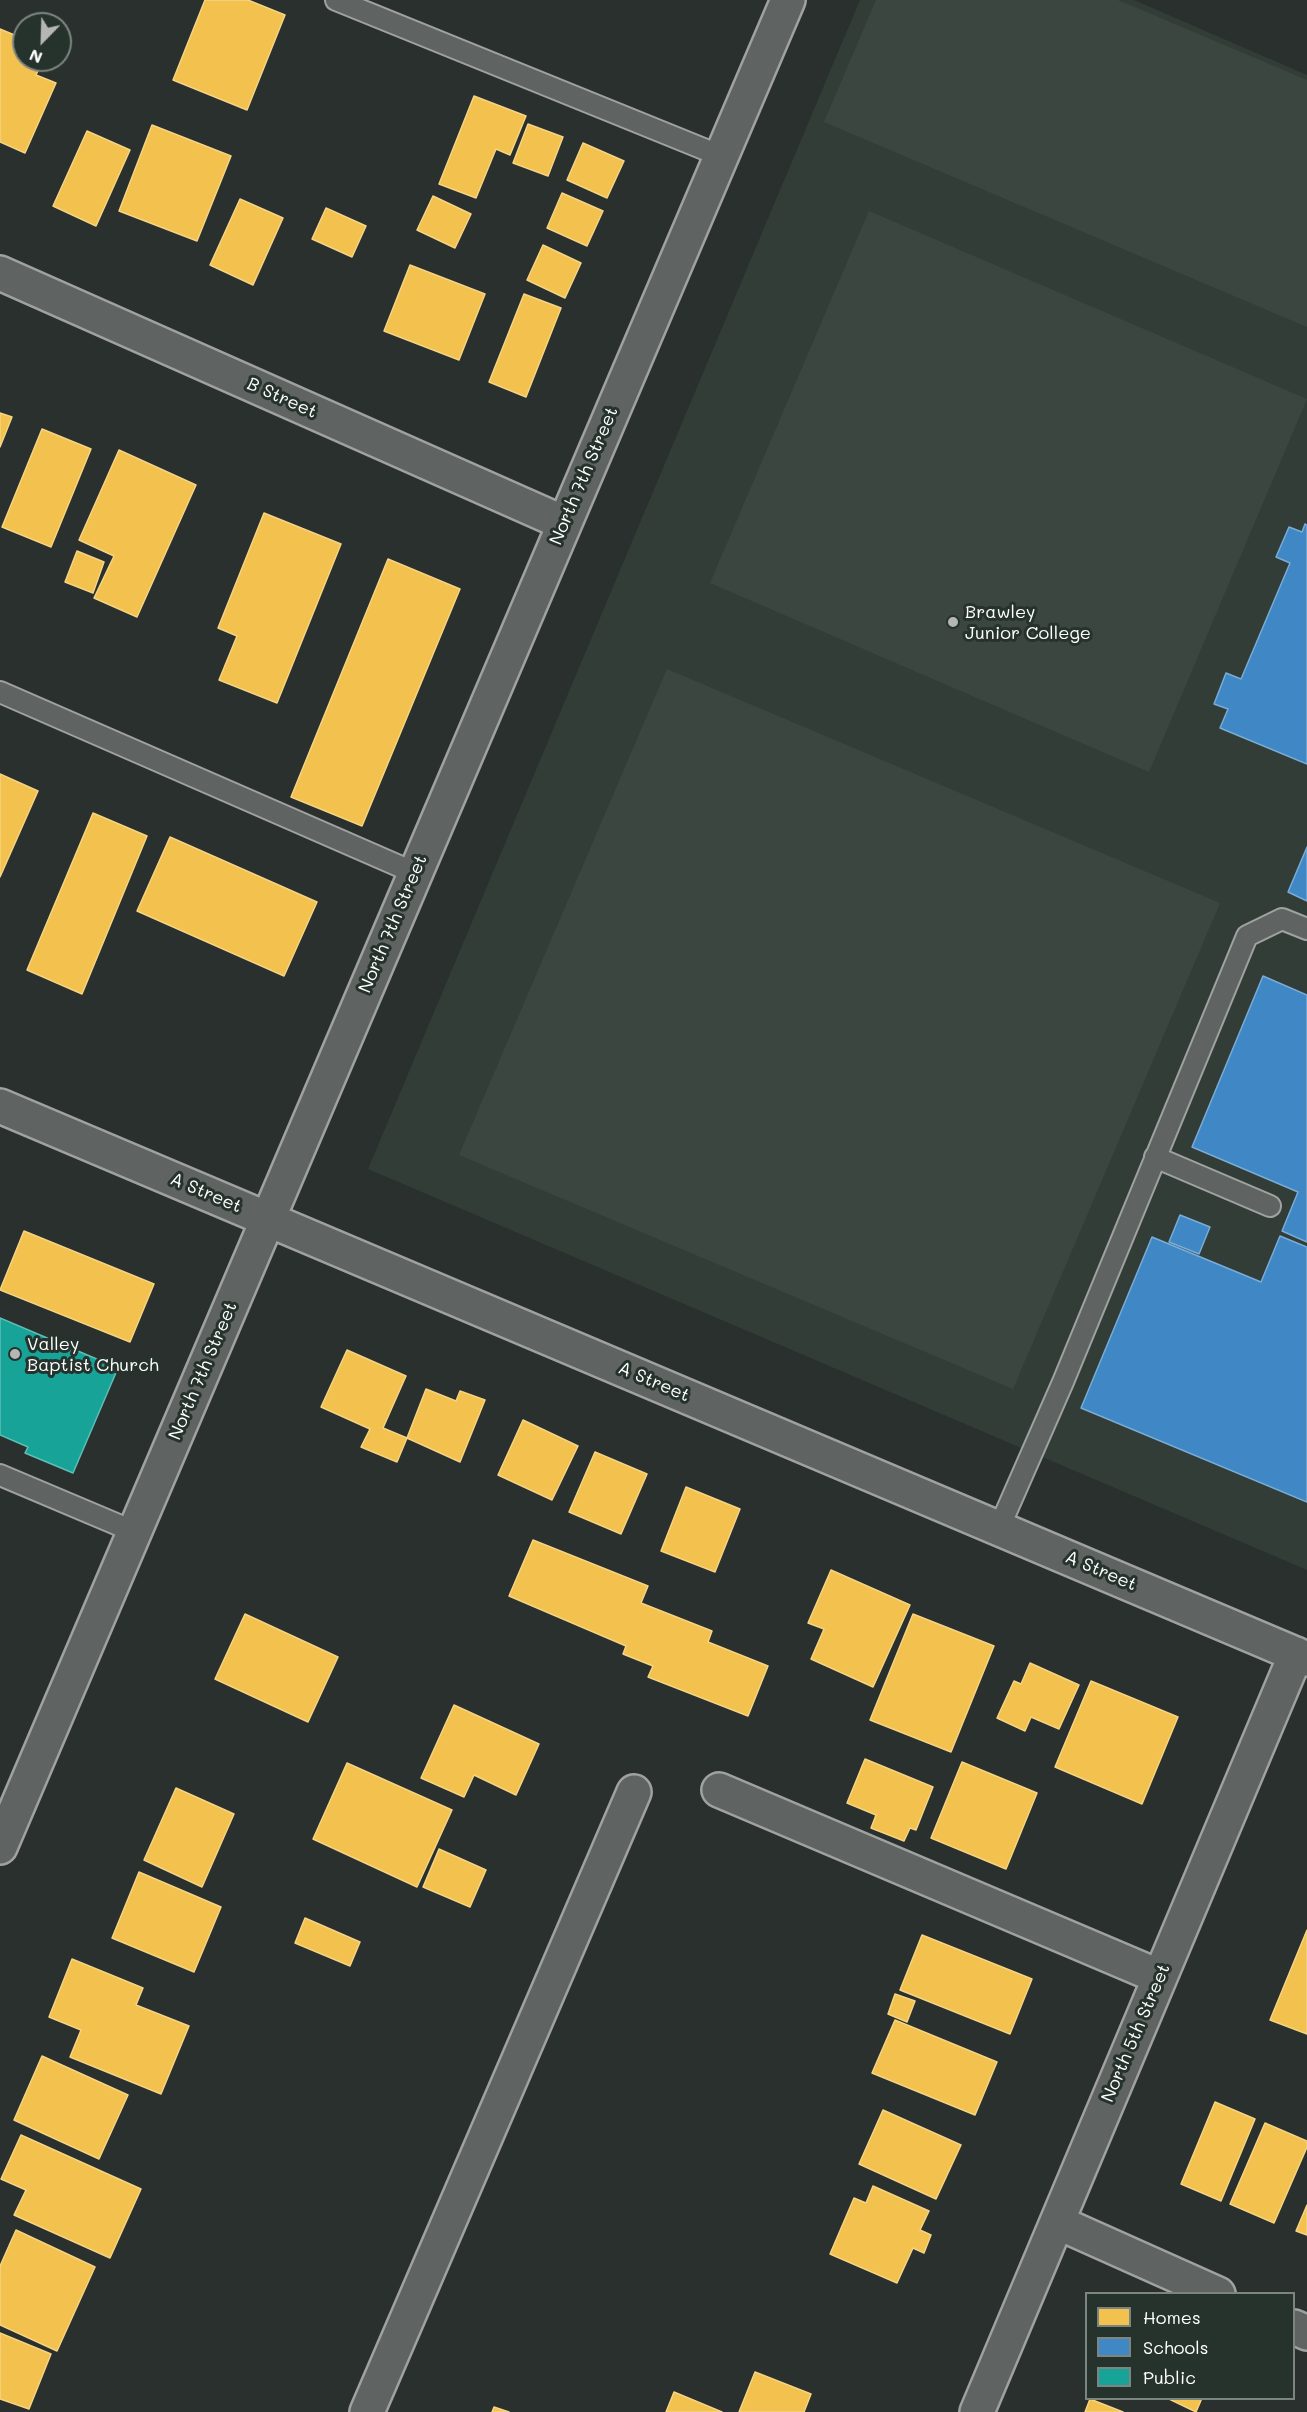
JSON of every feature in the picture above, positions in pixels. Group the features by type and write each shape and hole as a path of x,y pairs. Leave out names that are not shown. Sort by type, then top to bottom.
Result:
{"street":[{"name":"North 7th Street","path":"0,1847 7,1813 135,1532 788,0"},
{"name":"B Street","path":"0,273 564,522"},
{"name":"A Street","path":"0,1106 1301,1656"},
{"name":"North 5th Street","path":"977,2412 1160,1977 1301,1656"},
{"path":"719,1790 1160,1977"},
{"path":"367,2412 634,1792"},
{"path":"1057,2222 1214,2292"}],"lane":[{"path":"336,0 721,156"},
{"path":"0,692 415,873"},
{"path":"999,1528 1063,1382 1247,936 1282,919 1307,930"},
{"path":"1155,1157 1270,1206"},
{"path":"0,1475 135,1532"}],"shaded area":[{"name":"Brawley Junior College","path":"860,0 1134,0 1307,75 1307,1570 368,1169"},
{"path":"876,0 1118,0 1307,80 1307,327 824,122"},
{"path":"869,211 1307,399 1149,772 710,583"},
{"path":"667,669 1220,903 1013,1389 459,1155"}],"building: Homes":[{"path":"205,0 248,0 285,15 247,110 173,80"},
{"path":"0,29 12,34 12,72 37,72 36,75 56,83 25,153 0,142"},
{"path":"474,96 526,116 510,155 496,149 476,198 439,184"},
{"path":"528,124 563,137 548,176 513,163"},
{"path":"152,125 231,156 197,241 119,211"},
{"path":"87,131 130,150 96,226 53,206"},
{"path":"583,143 624,161 607,198 567,180"},
{"path":"562,193 603,211 587,246 547,228"},
{"path":"433,196 471,214 455,248 417,230"},
{"path":"240,199 283,218 253,285 210,265"},
{"path":"326,208 366,226 352,257 312,239"},
{"path":"543,245 581,263 565,298 527,280"},
{"path":"410,265 485,294 459,360 384,331"},
{"path":"524,294 561,308 526,397 489,382"},
{"path":"0,413 12,417 0,447"},
{"path":"42,429 91,449 51,547 2,527"},
{"path":"119,450 196,485 137,617 94,598 114,556 79,540"},
{"path":"264,513 341,544 277,703 219,680 237,636 218,628"},
{"path":"77,551 104,562 93,593 65,582"},
{"path":"388,559 460,589 362,826 291,797"},
{"path":"0,774 38,791 0,877"},
{"path":"93,813 147,836 82,994 27,970"},
{"path":"170,837 317,902 284,976 137,911"},
{"path":"24,1231 154,1284 130,1342 0,1290"},
{"path":"347,1350 406,1376 383,1428 407,1438 397,1462 361,1447 370,1429 321,1407"},
{"path":"426,1389 456,1401 460,1391 485,1400 460,1462 407,1438"},
{"path":"523,1420 578,1446 552,1500 498,1475"},
{"path":"595,1452 647,1474 621,1534 569,1512"},
{"path":"686,1487 740,1509 715,1572 661,1551"},
{"path":"533,1540 648,1586 641,1603 712,1631 708,1642 768,1666 748,1716 648,1677 653,1666 623,1654 626,1646 509,1596"},
{"path":"831,1570 910,1605 873,1687 811,1659 824,1629 808,1623"},
{"path":"245,1614 338,1657 308,1722 215,1679"},
{"path":"913,1614 994,1646 951,1752 870,1720"},
{"path":"1030,1663 1079,1685 1059,1729 1031,1717 1025,1731 997,1718 1014,1681 1021,1684"},
{"path":"1091,1681 1178,1717 1142,1804 1055,1767"},
{"path":"454,1705 539,1744 516,1795 474,1775 464,1797 421,1778"},
{"path":"865,1759 933,1787 916,1830 910,1828 904,1841 871,1828 876,1815 847,1803"},
{"path":"962,1762 1037,1793 1006,1869 931,1838"},
{"path":"347,1763 452,1810 417,1887 313,1839"},
{"path":"176,1788 234,1814 202,1887 144,1860"},
{"path":"439,1849 486,1870 470,1907 423,1887"},
{"path":"139,1872 221,1907 194,1972 112,1938"},
{"path":"305,1918 360,1942 350,1966 295,1943"},
{"path":"1307,1930 1307,2034 1270,2020"},
{"path":"922,1935 1032,1979 1010,2034 900,1990"},
{"path":"72,1959 143,1988 136,2005 189,2026 161,2094 70,2057 81,2030 49,2017"},
{"path":"895,1994 915,2001 907,2022 888,2014"},
{"path":"895,2020 997,2062 975,2115 872,2073"},
{"path":"42,2056 128,2095 99,2159 14,2120"},
{"path":"1215,2102 1255,2119 1221,2201 1181,2184"},
{"path":"883,2110 961,2145 936,2199 859,2164"},
{"path":"1265,2123 1307,2141 1307,2147 1274,2223 1230,2204"},
{"path":"21,2135 141,2189 110,2258 14,2215 26,2190 1,2179"},
{"path":"873,2186 929,2211 920,2230 931,2235 924,2253 913,2248 897,2283 830,2254 854,2198 866,2203"},
{"path":"1307,2205 1307,2235 1296,2231"},
{"path":"16,2230 95,2267 57,2351 0,2325 0,2266"},
{"path":"0,2333 51,2354 29,2409 0,2399"},
{"path":"755,2372 811,2394 804,2412 739,2412"},
{"path":"674,2392 722,2412 666,2412"},
{"path":"1090,2400 1093,2400 1123,2412 1085,2412"},
{"path":"1171,2400 1201,2400 1196,2412"},
{"path":"494,2407 509,2412 492,2412"}],"building: Schools":[{"path":"1305,524 1307,525 1307,764 1220,728 1228,709 1214,704 1226,673 1241,679 1290,563 1276,557 1289,527 1302,532"},
{"path":"1307,847 1307,901 1288,892"},
{"path":"1263,976 1307,995 1307,1242 1282,1231 1298,1192 1192,1147"},
{"path":"1180,1215 1210,1227 1199,1254 1169,1242"},
{"path":"1280,1236 1307,1247 1307,1502 1081,1408 1152,1237 1261,1282"}],"building: Public":[{"path":"0,1318 118,1368 73,1473 25,1453 28,1447 0,1435"}],"place":[{"name":"Brawley Junior College","path":"953,622"},
{"name":"Valley Baptist Church","path":"15,1354"}]}
